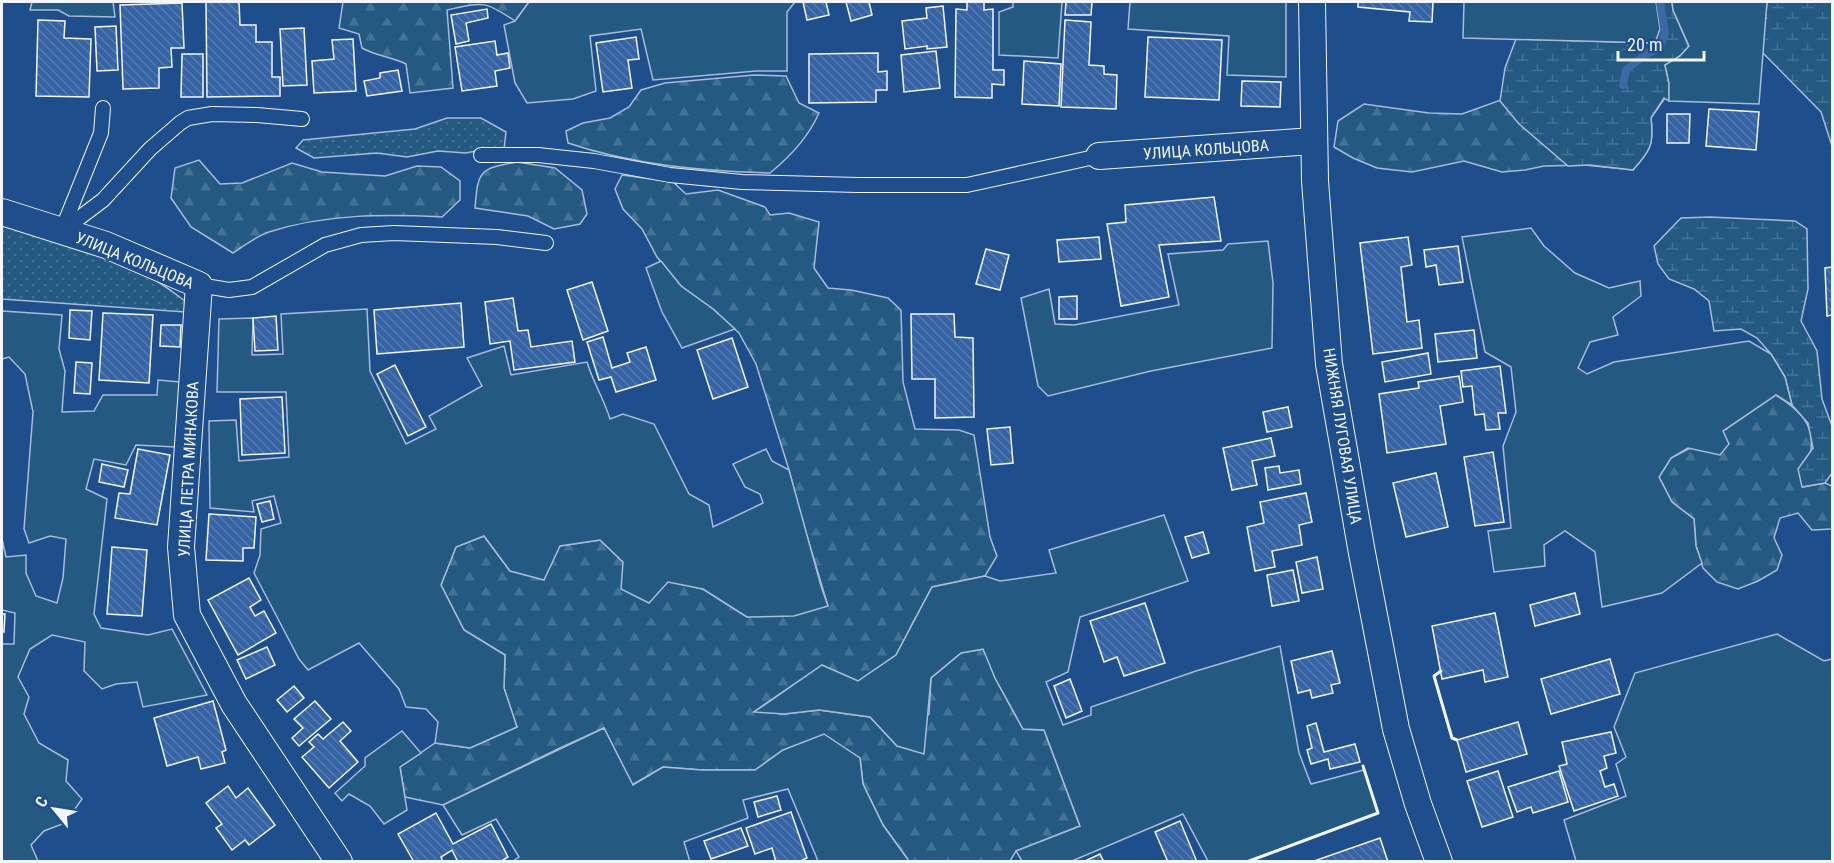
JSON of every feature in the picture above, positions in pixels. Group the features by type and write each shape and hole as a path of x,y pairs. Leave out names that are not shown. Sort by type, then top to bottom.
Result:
{"street":[{"name":"НИЖНЯЯ ЛУГОВАЯ УЛИЦА","path":"1312,2 1313,141 1329,364 1396,729 1418,804 1439,861"},
{"name":"УЛИЦА КОЛЬЦОВА","path":"1098,156 1313,141"},
{"name":"УЛИЦА КОЛЬЦОВА","path":"2,212 106,245 199,285"},
{"name":"УЛИЦА ПЕТРА МИНАКОВА","path":"199,285 181,547 187,615 234,704 339,861"}],"lane":[{"path":"62,231 101,132 103,108"},
{"path":"62,231 103,200 150,149 188,118 212,114 302,119"},
{"path":"481,155 538,155 594,161 670,175 741,182 858,185 967,185 1098,156"},
{"name":"УЛИЦА КОЛЬЦОВА","path":"199,285 229,290 252,287 325,244 361,235 394,233 497,237 546,243"}],"green space":[{"path":"32,2 113,2 115,17 69,16 58,10 30,10"},
{"path":"343,2 529,2 515,21 496,9 483,5 468,5 447,10 453,88 410,93 406,64 362,48 359,34 339,28"},
{"path":"529,2 795,2 787,12 787,71 756,71 653,80 641,29 590,36 596,91 573,99 527,103 515,83 504,25 515,21"},
{"path":"1013,2 1062,2 1058,58 999,55 999,12 1013,7"},
{"path":"1130,2 1286,2 1286,77 1227,75 1229,36 1128,29"},
{"path":"1464,2 1656,2 1660,29 1655,43 1463,38"},
{"path":"1656,2 1672,2 1673,10 1689,47 1665,65 1669,83 1669,101 1664,98 1651,118 1652,134 1647,152 1633,170 1590,165 1568,166 1519,124 1500,101 1505,68 1516,39 1654,43"},
{"path":"1672,2 1767,2 1759,104 1669,101 1669,83 1665,65 1680,56 1689,46 1673,10"},
{"path":"1767,2 1832,2 1832,146 1821,112 1762,52"},
{"path":"754,75 786,76 799,103 819,113 810,131 798,146 770,173 668,166 617,157 568,143 566,131 583,123 610,118 629,107 641,90 665,83"},
{"path":"1529,90 1665,98 1651,118 1650,146 1633,170 1585,165 1544,166 1502,172 1464,161 1412,172 1377,168 1334,147 1338,121 1364,104 1429,113 1462,114"},
{"path":"447,118 481,118 506,132 504,149 491,148 466,153 438,151 407,157 377,153 314,158 296,148 303,140 415,129"},
{"path":"199,160 220,184 242,183 292,163 322,172 385,176 417,166 441,167 460,181 460,200 442,217 354,217 290,226 259,236 233,253 191,227 171,198 175,168"},
{"path":"517,162 555,168 582,190 587,214 580,224 554,229 528,216 475,208 478,185 483,173 488,169"},
{"path":"622,175 673,182 686,194 718,190 765,207 770,215 789,213 819,222 814,268 828,288 851,290 888,298 901,310 903,382 915,429 959,430 974,435 990,537 997,556 985,576 932,587 896,655 858,681 822,665 755,711 784,714 819,710 870,717 897,746 929,714 931,678 961,653 984,649 995,678 1023,729 1044,730 1080,826 1016,851 1010,861 909,861 883,825 863,784 860,758 783,750 755,770 663,767 632,785 604,728 443,805 405,797 400,767 435,743 470,748 517,727 504,688 505,655 464,630 441,585 456,547 484,536 510,571 559,546 600,540 623,562 667,581 703,589 747,617 828,606 756,364 739,333 713,309 681,286 657,257 642,229 623,209 615,189"},
{"path":"1681,218 1795,221 1807,229 1808,289 1801,321 1817,351 1822,399 1832,426 1832,473 1825,483 1802,487 1798,469 1813,448 1808,423 1792,405 1785,377 1771,354 1757,338 1741,329 1714,331 1709,301 1694,289 1669,279 1658,264 1654,246"},
{"path":"2,226 81,247 126,264 157,281 185,301 185,312 2,299"},
{"path":"1531,228 1544,246 1575,273 1609,288 1640,281 1641,296 1613,317 1618,335 1590,342 1578,368 1587,374 1614,362 1749,341 1771,354 1785,377 1792,405 1776,395 1723,431 1729,444 1720,455 1688,448 1671,458 1659,477 1672,502 1694,519 1696,546 1702,563 1662,593 1602,607 1595,552 1565,531 1544,545 1545,566 1494,572 1488,531 1511,528 1503,446 1516,412 1511,367 1485,352 1462,237"},
{"path":"1268,241 1273,283 1272,348 1151,371 1048,396 1038,386 1021,298 1049,289 1055,324 1074,325 1179,305 1168,254 1223,250 1228,244"},
{"path":"661,261 681,286 713,309 735,329 682,348 662,312 646,268"},
{"path":"367,309 370,371 406,444 436,429 429,416 482,386 467,358 504,346 511,375 587,362 610,419 623,414 654,424 689,494 709,505 713,527 763,503 760,494 745,487 733,464 766,449 772,461 789,470 828,606 794,616 747,617 703,589 668,582 649,603 621,589 623,562 600,540 560,546 544,580 510,571 484,536 456,547 441,585 464,630 505,655 504,688 517,727 470,748 435,743 438,722 426,709 406,707 399,689 359,643 308,670 299,659 254,573 260,555 261,529 281,523 274,496 252,501 254,512 210,508 209,421 236,420 239,461 289,457 286,392 217,392 219,319 253,318 252,355 283,354 281,314"},
{"path":"2,311 62,315 59,349 65,371 62,412 94,411 103,395 157,395 158,380 180,382 175,447 136,445 126,465 94,459 86,489 107,499 94,614 101,628 148,635 172,629 207,695 143,707 137,682 116,684 102,689 84,671 85,642 52,635 30,649 18,677 29,697 24,714 39,743 68,760 66,781 82,799 65,823 44,831 31,845 38,861 2,861 2,644 14,644 15,613 2,610 2,539 6,557 26,555 26,573 36,596 57,603 63,578 66,539 50,536 29,543 24,529 33,412 25,374 9,357 2,359"},
{"path":"1776,395 1790,405 1807,424 1811,445 1803,487 1825,483 1832,486 1832,529 1812,530 1798,513 1780,518 1774,538 1782,555 1777,570 1738,589 1717,582 1703,568 1696,546 1694,519 1672,502 1659,477 1671,458 1723,431"},
{"path":"1164,515 1188,581 1080,617 1068,672 1046,682 1063,725 1091,715 1091,707 1196,671 1280,646 1299,753 1311,784 1364,770 1378,813 1247,861 1208,861 1183,814 1072,861 1022,861 1016,851 1080,826 1044,730 1023,729 995,678 983,649 961,653 931,678 924,754 897,746 870,717 819,710 784,714 754,712 822,665 858,681 896,655 932,587 985,576 1000,581 1056,573 1049,550"},
{"path":"1777,634 1824,661 1832,659 1832,861 1576,861 1564,820 1626,796 1616,764 1626,757 1614,727 1635,673"},
{"path":"604,728 633,785 663,767 755,770 783,750 824,734 860,758 863,784 883,825 909,861 818,861 788,789 743,800 748,818 684,842 690,862 513,861 519,857 496,819 462,835 443,805"},
{"path":"402,731 421,753 400,767 407,810 384,824 370,806 349,794 342,801 335,793 365,766 365,758"}],"building":[{"path":"206,2 239,2 240,25 256,25 256,42 272,42 272,77 280,77 280,96 207,97"},
{"path":"803,2 826,2 829,15 807,20"},
{"path":"846,2 869,2 872,15 851,21"},
{"path":"967,2 984,2 984,10 993,9 993,70 1004,70 1004,85 992,84 992,98 955,97 956,9 967,10"},
{"path":"1066,2 1092,2 1091,15 1065,15"},
{"path":"1358,2 1433,2 1432,22 1409,21 1410,12 1358,7"},
{"path":"182,3 184,48 171,48 172,67 159,68 159,88 123,89 120,5"},
{"path":"943,6 947,47 927,49 927,46 905,49 902,21 927,18 926,8"},
{"path":"487,9 488,18 466,23 469,41 456,44 451,15"},
{"path":"38,20 65,21 64,38 91,39 89,97 36,96"},
{"path":"1065,20 1091,22 1089,65 1104,66 1104,74 1117,75 1116,109 1061,107"},
{"path":"116,26 118,70 97,71 95,27"},
{"path":"304,28 307,85 283,86 280,29"},
{"path":"636,37 639,59 628,60 632,88 603,92 596,43"},
{"path":"1148,37 1222,40 1219,100 1145,97"},
{"path":"353,39 356,91 314,93 312,61 334,59 332,40"},
{"path":"495,41 497,55 508,53 510,68 495,71 497,86 462,91 455,47"},
{"path":"936,51 940,88 904,92 901,55"},
{"path":"878,53 878,72 887,71 887,90 876,90 876,102 809,103 809,54"},
{"path":"182,54 203,54 203,97 181,97"},
{"path":"1024,61 1061,64 1059,106 1022,104"},
{"path":"398,70 402,91 367,96 364,81 380,78 380,73"},
{"path":"1242,81 1281,82 1280,107 1241,106"},
{"path":"1709,109 1759,112 1756,150 1706,146"},
{"path":"1667,114 1690,114 1689,143 1667,143"},
{"path":"1214,197 1221,241 1159,245 1169,297 1121,306 1107,224 1126,222 1125,205"},
{"path":"1099,237 1101,259 1059,262 1057,240"},
{"path":"1408,237 1412,265 1401,267 1407,322 1419,320 1422,348 1373,354 1360,243"},
{"path":"1458,246 1463,282 1439,285 1436,265 1426,267 1424,250"},
{"path":"986,249 1009,255 1000,290 976,284"},
{"path":"1832,267 1832,315 1827,316 1825,268"},
{"path":"592,282 608,331 583,340 567,290"},
{"path":"1077,296 1077,319 1059,319 1059,297"},
{"path":"513,298 518,331 528,330 531,347 572,341 575,362 514,370 510,341 490,344 485,302"},
{"path":"461,303 464,347 377,354 374,310"},
{"path":"70,310 92,311 90,340 69,338"},
{"path":"103,313 153,315 149,383 99,380"},
{"path":"911,314 954,314 955,337 973,338 974,417 935,418 935,379 912,379"},
{"path":"276,316 278,350 255,351 253,318"},
{"path":"161,325 181,325 180,347 160,346"},
{"path":"1474,330 1477,358 1438,362 1435,334"},
{"path":"603,337 612,368 630,362 627,353 646,347 656,380 616,392 611,377 599,380 587,342"},
{"path":"732,338 748,387 713,399 697,350"},
{"path":"1428,353 1431,374 1385,382 1382,362"},
{"path":"76,362 92,363 90,394 74,393"},
{"path":"395,365 426,427 408,436 377,374"},
{"path":"1500,366 1506,413 1498,413 1500,429 1486,430 1484,414 1475,415 1472,386 1463,387 1461,371"},
{"path":"1459,376 1463,402 1440,406 1446,444 1387,453 1379,394 1419,388 1418,382"},
{"path":"282,397 285,453 242,455 240,399"},
{"path":"1288,407 1292,427 1267,432 1263,412"},
{"path":"1010,427 1013,463 991,465 987,429"},
{"path":"1271,438 1275,456 1252,461 1257,485 1232,490 1223,448"},
{"path":"138,449 170,455 157,525 115,518 119,493 130,494"},
{"path":"1493,452 1504,522 1475,526 1464,457"},
{"path":"102,464 128,470 124,487 99,482"},
{"path":"1279,466 1280,473 1299,470 1301,484 1268,490 1265,468"},
{"path":"1436,473 1448,527 1406,537 1393,483"},
{"path":"1306,493 1312,522 1299,525 1302,545 1272,551 1275,567 1255,571 1247,527 1264,523 1260,502"},
{"path":"270,501 274,519 262,522 257,504"},
{"path":"209,514 256,517 254,548 243,548 243,561 206,560"},
{"path":"1203,532 1209,553 1192,558 1185,537"},
{"path":"112,547 147,550 142,616 107,614"},
{"path":"1317,557 1323,589 1302,593 1296,562"},
{"path":"1293,570 1299,601 1272,606 1267,575"},
{"path":"249,578 261,600 250,607 255,616 264,611 276,633 238,655 208,600"},
{"path":"1575,593 1580,614 1535,626 1530,605"},
{"path":"1145,603 1165,663 1124,676 1117,657 1104,662 1090,621"},
{"path":"1495,613 1508,677 1485,682 1483,670 1442,679 1432,626"},
{"path":"2,614 5,614 4,632 2,632"},
{"path":"267,647 275,665 246,679 237,660"},
{"path":"1332,651 1340,683 1331,685 1333,693 1312,698 1310,690 1298,693 1291,661"},
{"path":"1610,659 1620,694 1551,714 1541,679"},
{"path":"1070,679 1082,711 1066,718 1054,686"},
{"path":"294,686 304,698 287,712 277,700"},
{"path":"213,701 226,750 222,752 225,763 201,769 198,757 167,766 154,718"},
{"path":"315,701 331,719 299,746 292,738 303,728 294,719"},
{"path":"343,722 351,731 340,741 358,762 329,788 302,757 314,747 309,742 318,734 323,739"},
{"path":"1518,722 1527,754 1466,772 1457,740"},
{"path":"1316,723 1324,752 1355,744 1360,762 1330,769 1328,759 1311,764 1307,750 1312,748 1307,726"},
{"path":"1611,732 1616,753 1604,756 1607,768 1600,771 1605,787 1614,784 1618,796 1574,811 1559,766 1567,764 1562,742"},
{"path":"1498,771 1513,817 1482,827 1467,781"},
{"path":"1559,771 1568,802 1533,813 1531,807 1517,812 1508,787"},
{"path":"228,786 236,798 248,788 275,825 249,845 245,840 232,850 216,828 222,824 206,803"},
{"path":"777,796 781,810 758,817 754,802"},
{"path":"791,812 807,858 798,862 776,862 772,848 755,854 746,828"},
{"path":"436,813 453,844 491,824 508,857 500,862 458,862 452,850 441,857 443,862 414,862 398,834"},
{"path":"1180,821 1197,862 1168,862 1155,832"},
{"path":"741,828 748,846 711,859 704,841"},
{"path":"1380,838 1388,862 1314,862 1314,861"},
{"path":"1100,854 1104,862 1083,862"}],"waterway":[{"path":"1623,85 1626,70 1646,54 1659,48 1665,33 1660,2"}],"wall":[{"path":"1441,671 1434,676 1452,738 1457,740"},
{"path":"1247,862 1378,813 1363,766"}]}
